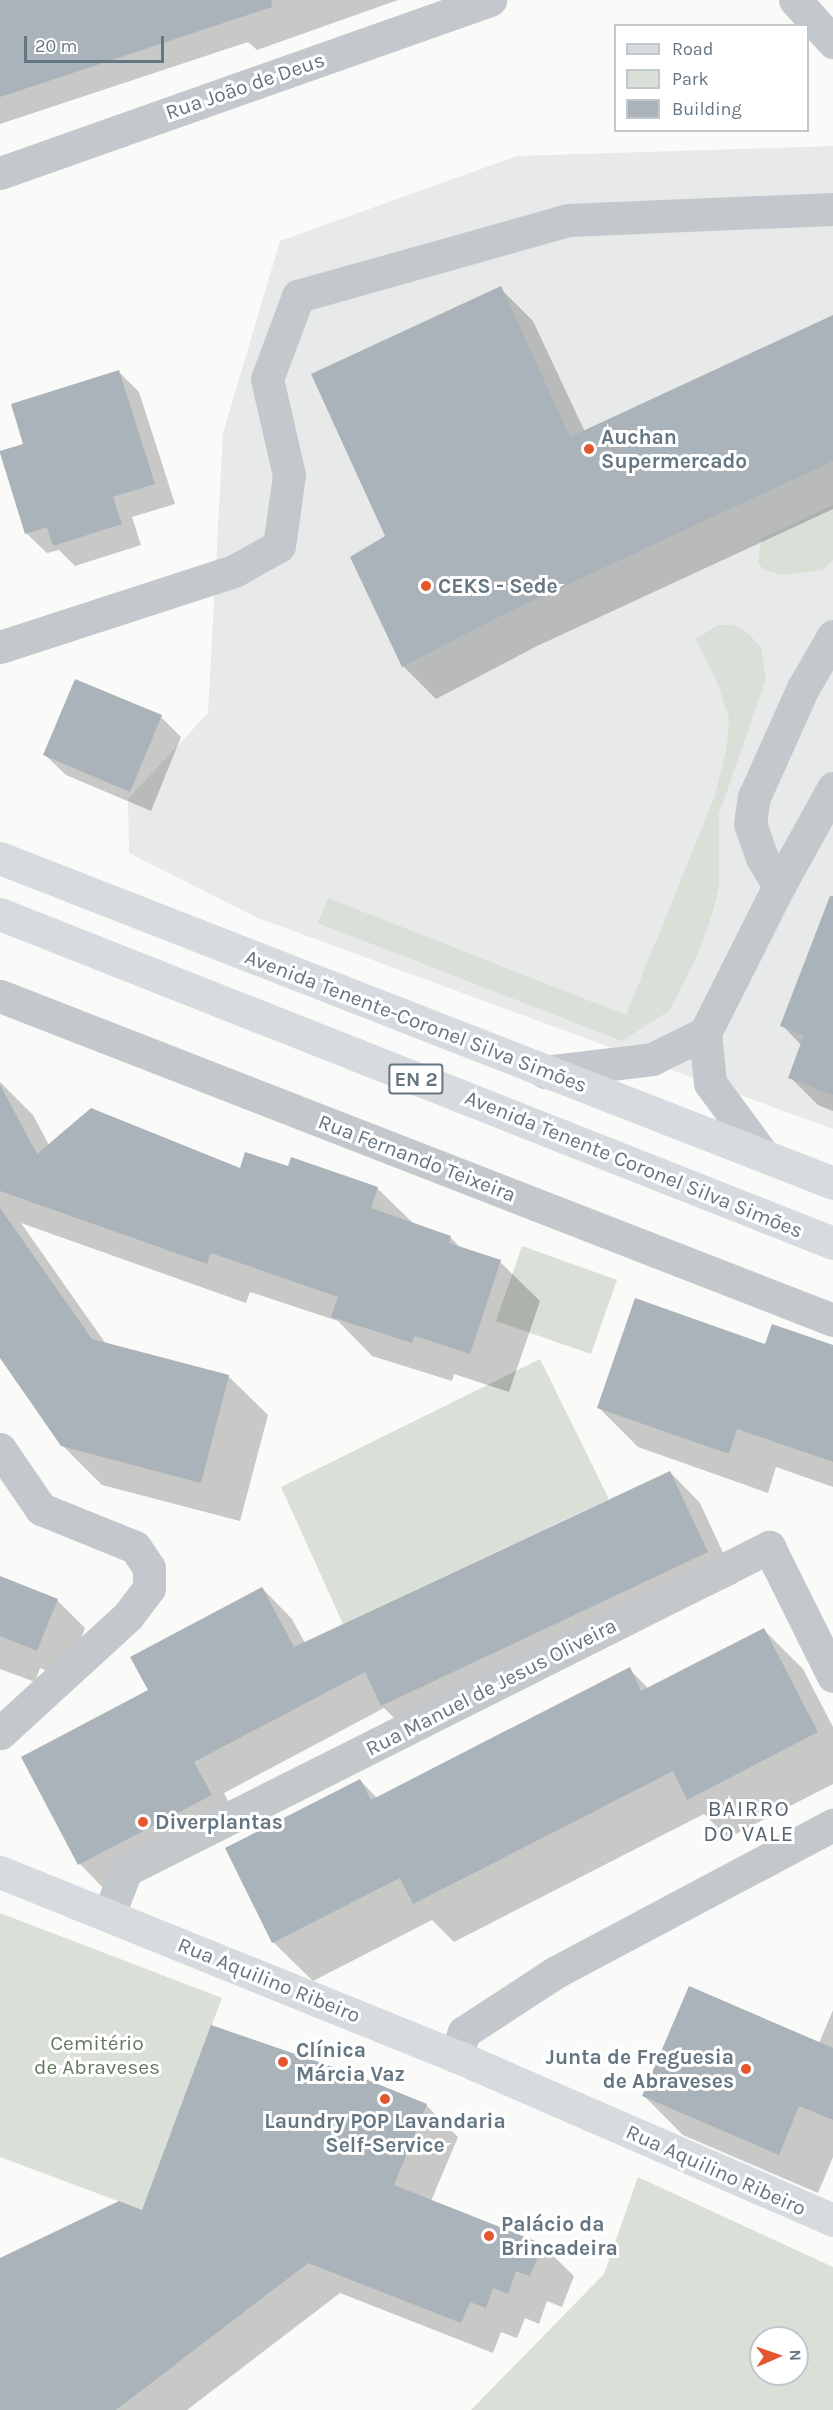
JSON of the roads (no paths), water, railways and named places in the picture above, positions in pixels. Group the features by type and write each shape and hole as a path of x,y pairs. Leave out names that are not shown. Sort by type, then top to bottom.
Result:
{"main road":[{"name":"Avenida Tenente-Coronel Silva Simões","path":"0,858 833,1183"},
{"name":"Avenida Tenente Coronel Silva Simões","path":"0,914 833,1242"},
{"name":"Rua Aquilino Ribeiro","path":"0,1872 109,1914 456,2056 833,2220"}],"street":[{"name":"Rua João de Deus","path":"0,173 490,0"},
{"path":"795,0 833,42"},
{"path":"0,647 234,571 279,546 289,475 267,379 298,296 568,220 833,209"},
{"path":"779,886 762,858 750,824 754,797 803,688 833,636"},
{"path":"763,1155 710,1083 705,1033 779,886 833,788"},
{"name":"Rua Fernando Teixeira","path":"0,996 833,1320"},
{"path":"545,1072 652,1059 705,1033"},
{"path":"0,1449 41,1509 135,1547 149,1568 149,1588 129,1615 0,1733"},
{"name":"Rua Manuel de Jesus Oliveira","path":"109,1914 126,1870 769,1547 833,1676"},
{"path":"456,2056 464,2032 556,1972 833,1825"}],"place":[{"name":"Auchan Supermercado","path":"589,449"},
{"name":"CEKS - Sede","path":"426,586"},
{"name":"Diverplantas","path":"143,1822"},
{"name":"Clínica Márcia Vaz","path":"283,2062"},
{"name":"Junta de Freguesia de Abraveses","path":"746,2069"},
{"name":"Laundry POP Lavandaria Self-Service","path":"385,2099"},
{"name":"Palácio da Brincadeira","path":"489,2236"}],"district":[{"name":"BAIRRO DO VALE","path":"749,1822"}],"park label":[{"name":"Cemitério de Abraveses","path":"97,2055"}]}
